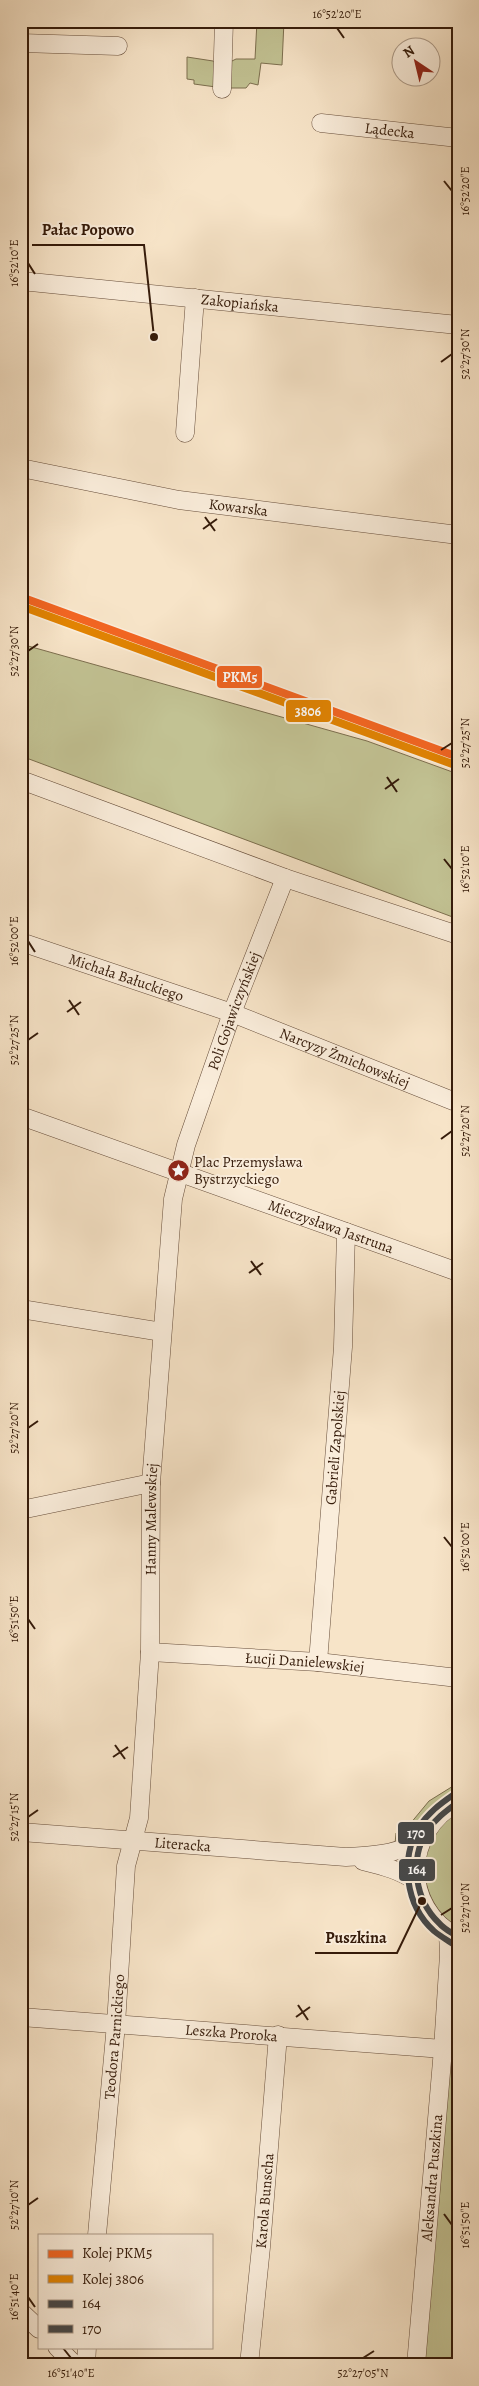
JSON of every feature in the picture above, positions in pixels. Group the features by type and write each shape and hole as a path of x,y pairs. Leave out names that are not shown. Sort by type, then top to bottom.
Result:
{"street":[{"path":"222,89 224,21"},
{"path":"21,44 118,46"},
{"name":"Lądecka","path":"321,123 458,138"},
{"name":"Zakopiańska","path":"21,281 458,325"},
{"path":"185,434 195,298"},
{"name":"Kowarska","path":"21,468 179,500 458,534"},
{"path":"21,780 285,878 458,935"},
{"name":"Poli Gojawiczyńskiej","path":"178,1172 232,1013 285,878"},
{"name":"Michała Bałuckiego","path":"21,942 232,1013"},
{"name":"Narcyzy Żmichowskiej","path":"232,1013 458,1103"},
{"name":"Mieczysława Jastruna","path":"21,1116 458,1272"},
{"name":"Hanny Malewskiej","path":"135,1840 139,1818 150,1652 150,1483 162,1332 178,1172"},
{"name":"Gabrieli Zapolskiej","path":"318,1662 343,1347 346,1232"},
{"path":"21,1309 162,1332"},
{"path":"21,1510 150,1483"},
{"name":"Łucji Danielewskiej","path":"150,1652 318,1662 458,1678"},
{"path":"453,1934 433,1918 422,1901 416,1882 417,1859 423,1837 433,1821 447,1808 458,1802"},
{"name":"Literacka","path":"21,1832 346,1856 391,1854 408,1848 423,1837"},
{"name":"Teodora Parnickiego","path":"98,2234 116,2024 126,1866 135,1840"},
{"name":"Literacka","path":"346,1856 404,1873 416,1882"},
{"name":"Aleksandra Puszkina","path":"416,2365 449,1954 453,1934"},
{"name":"Leszka Proroka","path":"21,2017 442,2049"},
{"name":"Karola Bunscha","path":"249,2365 261,2247 278,2036"},
{"path":"21,2312 38,2328"},
{"path":"58,2348 75,2365"},
{"path":"86,2365 88,2348"}],"green space":[{"path":"257,21 284,21 282,65 261,63 258,85 250,83 246,88 227,88 230,62 236,59 255,59"},
{"path":"187,57 213,61 216,64 216,87 194,84 194,80 187,79"},
{"path":"21,644 367,741 458,774 458,919 21,756"},
{"path":"458,1783 455,1793 437,1807 415,1835 395,1844 396,1833 405,1830 429,1801"},
{"path":"458,1810 458,1929 433,1902 427,1886 425,1870 426,1853 433,1837 443,1823"},
{"path":"455,1962 458,1963 458,2038 452,2037"},
{"path":"450,2061 458,2062 458,2365 424,2365"}],"rail line":[{"name":"PKM5","path":"21,597 458,757"},
{"name":"3806","path":"21,606 455,765"}],"transit line":[{"name":"170","path":"453,1795 434,1809 419,1827 409,1853 408,1867 408,1881 412,1895 424,1920 434,1931 453,1944"},
{"name":"164","path":"458,1802 437,1819 427,1831 421,1842 417,1867 417,1879 424,1903 441,1925 458,1937"}],"place":[{"name":"Pałac Popowo","path":"154,337"},
{"name":"Plac Przemysława Bystrzyckiego","path":"178,1171"},
{"name":"Puszkina","path":"422,1901"}]}
